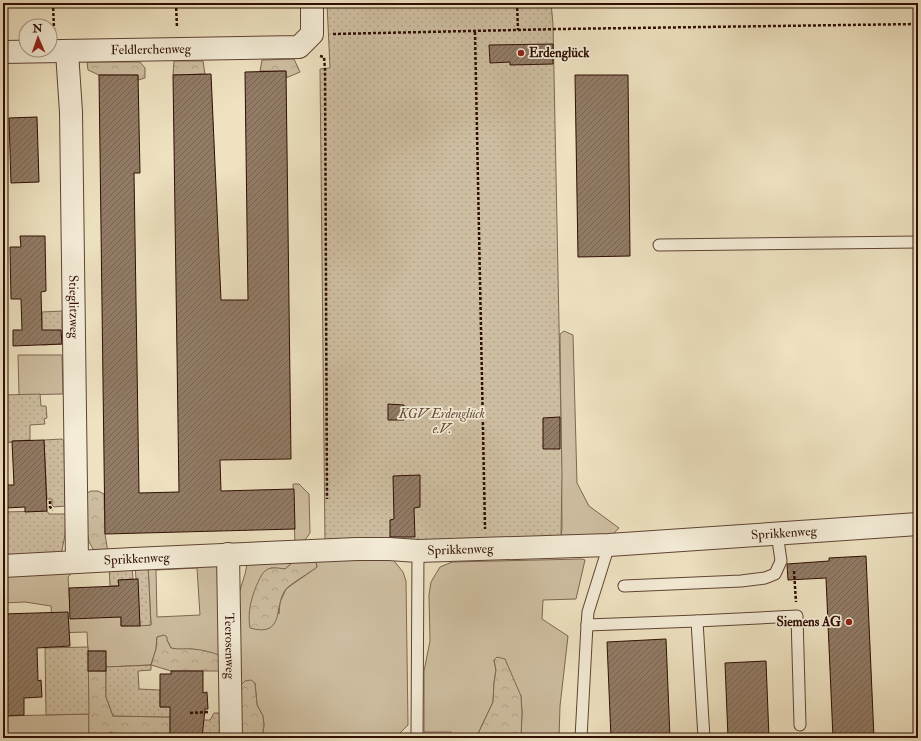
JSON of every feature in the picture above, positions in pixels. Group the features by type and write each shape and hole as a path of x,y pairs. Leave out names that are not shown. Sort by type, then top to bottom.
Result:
{"street":[{"path":"306,40 312,3"},
{"name":"Feldlerchenweg","path":"3,52 61,52 306,40"},
{"name":"Stieglitzweg","path":"61,52 70,85 77,562"},
{"name":"Sprikkenweg","path":"3,566 357,549 418,551 609,545 918,524"},
{"name":"Teerosenweg","path":"228,554 231,738"}],"lane":[{"path":"659,245 918,242"},
{"path":"624,586 741,581 765,578 775,574 781,561 777,533"},
{"path":"582,738 588,612 609,545"},
{"path":"417,738 418,551"},
{"path":"587,625 797,616 800,725"},
{"path":"697,620 704,738"}],"path":[{"path":"53,3 61,52"},
{"path":"517,3 518,30"},
{"path":"306,40 518,30 918,24"},
{"path":"474,32 486,548"},
{"path":"306,40 324,57 327,499"},
{"path":"50,501 50,507 53,510"},
{"path":"794,570 797,616"}],"green space":[{"name":"KGV Erdenglück e.V.","path":"327,3 551,3 553,24 562,473 561,538 325,543 320,69 330,68"},
{"path":"294,59 300,72 286,78 286,71 260,71 262,60"},
{"path":"174,61 203,61 205,74 173,75"},
{"path":"87,62 140,62 145,68 145,78 138,80 138,75 99,75 88,70"},
{"path":"62,311 62,344 42,345 42,312"},
{"path":"564,331 573,335 577,483 589,506 619,528 612,535 561,538 560,334"},
{"path":"18,355 62,355 63,394 19,395"},
{"path":"40,394 41,406 46,406 47,418 44,419 45,424 30,425 30,440 3,443 3,395"},
{"path":"62,439 64,441 65,506 54,507 52,505 52,499 47,499 44,440"},
{"path":"293,484 299,484 309,494 310,533 302,544 295,545"},
{"path":"91,491 98,491 104,494 105,534 108,553 96,554 89,542 85,520 85,494"},
{"path":"47,511 49,514 66,514 65,535 61,555 3,559 3,512"},
{"path":"315,557 391,557 403,572 406,581 408,725 395,738 392,738 391,735 361,736 361,738 315,738 315,735 285,736 285,738 262,738 264,725 263,716 257,705 255,683 237,689 236,603 248,560 292,558 291,564 285,569 271,568 279,614 280,602 286,589 317,567"},
{"path":"315,557 317,567 286,589 282,596 277,618 274,624 269,628 261,630 250,628 249,615 252,597 263,573 271,568 285,569 291,564 292,558"},
{"path":"585,560 576,599 543,600 542,619 568,636 560,706 559,738 521,738 521,696 494,660 496,670 493,702 476,738 451,738 451,732 424,732 424,671 430,641 429,595 431,582 440,567 452,562"},
{"path":"219,564 221,656 192,649 179,650 171,648 167,640 157,637 156,649 151,665 106,667 105,651 88,651 87,632 53,633 51,606 25,602 3,603 3,572 71,568 71,574 68,577 70,608 121,617 121,626 151,625 148,565","holes":["197,568 200,615 157,617 156,570"]},
{"path":"135,565 148,565 151,625 140,626"},
{"path":"132,566 133,579 119,580 119,586 110,586 109,567"},
{"path":"164,635 167,637 171,648 200,650 221,656 220,671 171,671 151,665 156,649 157,637"},
{"path":"88,647 89,714 46,715 45,648"},
{"path":"497,657 505,659 521,696 521,738 476,738 493,702 496,670 494,660"},
{"path":"151,665 151,670 138,671 139,689 160,690 160,707 171,707 170,717 113,716 106,697 106,667"},
{"path":"88,671 106,671 106,697 113,716 170,717 170,738 125,738 110,732 109,738 89,738"},
{"path":"251,680 255,683 257,705 263,716 264,725 262,738 238,735 237,689 245,681"},
{"path":"214,713 221,713 222,733 202,733 172,720 210,720"},
{"path":"89,714 89,738 3,738 3,716"}],"building":[{"name":"Erdenglück","path":"553,44 553,64 510,65 510,62 490,63 489,45"},
{"path":"286,71 291,459 220,460 221,491 294,489 295,529 105,534 99,75 138,75 140,173 134,173 139,493 179,492 173,75 211,74 221,300 248,300 245,72"},
{"path":"575,75 628,75 630,256 578,257"},
{"path":"37,117 39,182 11,183 9,118"},
{"path":"20,236 45,236 46,291 41,292 42,330 61,330 62,344 13,346 13,330 22,330 21,299 11,299 10,247 21,247"},
{"path":"388,404 404,405 404,420 388,420"},
{"path":"560,417 560,449 543,449 543,418"},
{"path":"44,440 47,511 25,512 25,507 6,508 5,485 14,485 12,441"},
{"path":"420,475 420,507 414,508 415,537 390,537 390,520 394,519 393,476"},
{"path":"866,556 874,738 833,738 826,578 788,580 787,564 829,561 829,558"},
{"path":"138,579 140,626 121,626 121,617 70,619 69,588 119,586 118,580"},
{"path":"68,612 70,646 37,648 38,681 41,680 42,697 24,698 24,715 5,716 3,614"},
{"path":"666,639 670,738 611,738 607,642"},
{"path":"88,651 106,651 106,671 88,671"},
{"path":"766,661 769,738 728,738 725,663"},
{"path":"171,671 203,671 203,693 207,692 208,709 205,709 202,738 170,738 170,707 160,707 160,674 171,674"}],"place":[{"name":"Erdenglück","path":"521,53"},
{"name":"Siemens AG","path":"849,622"}]}
